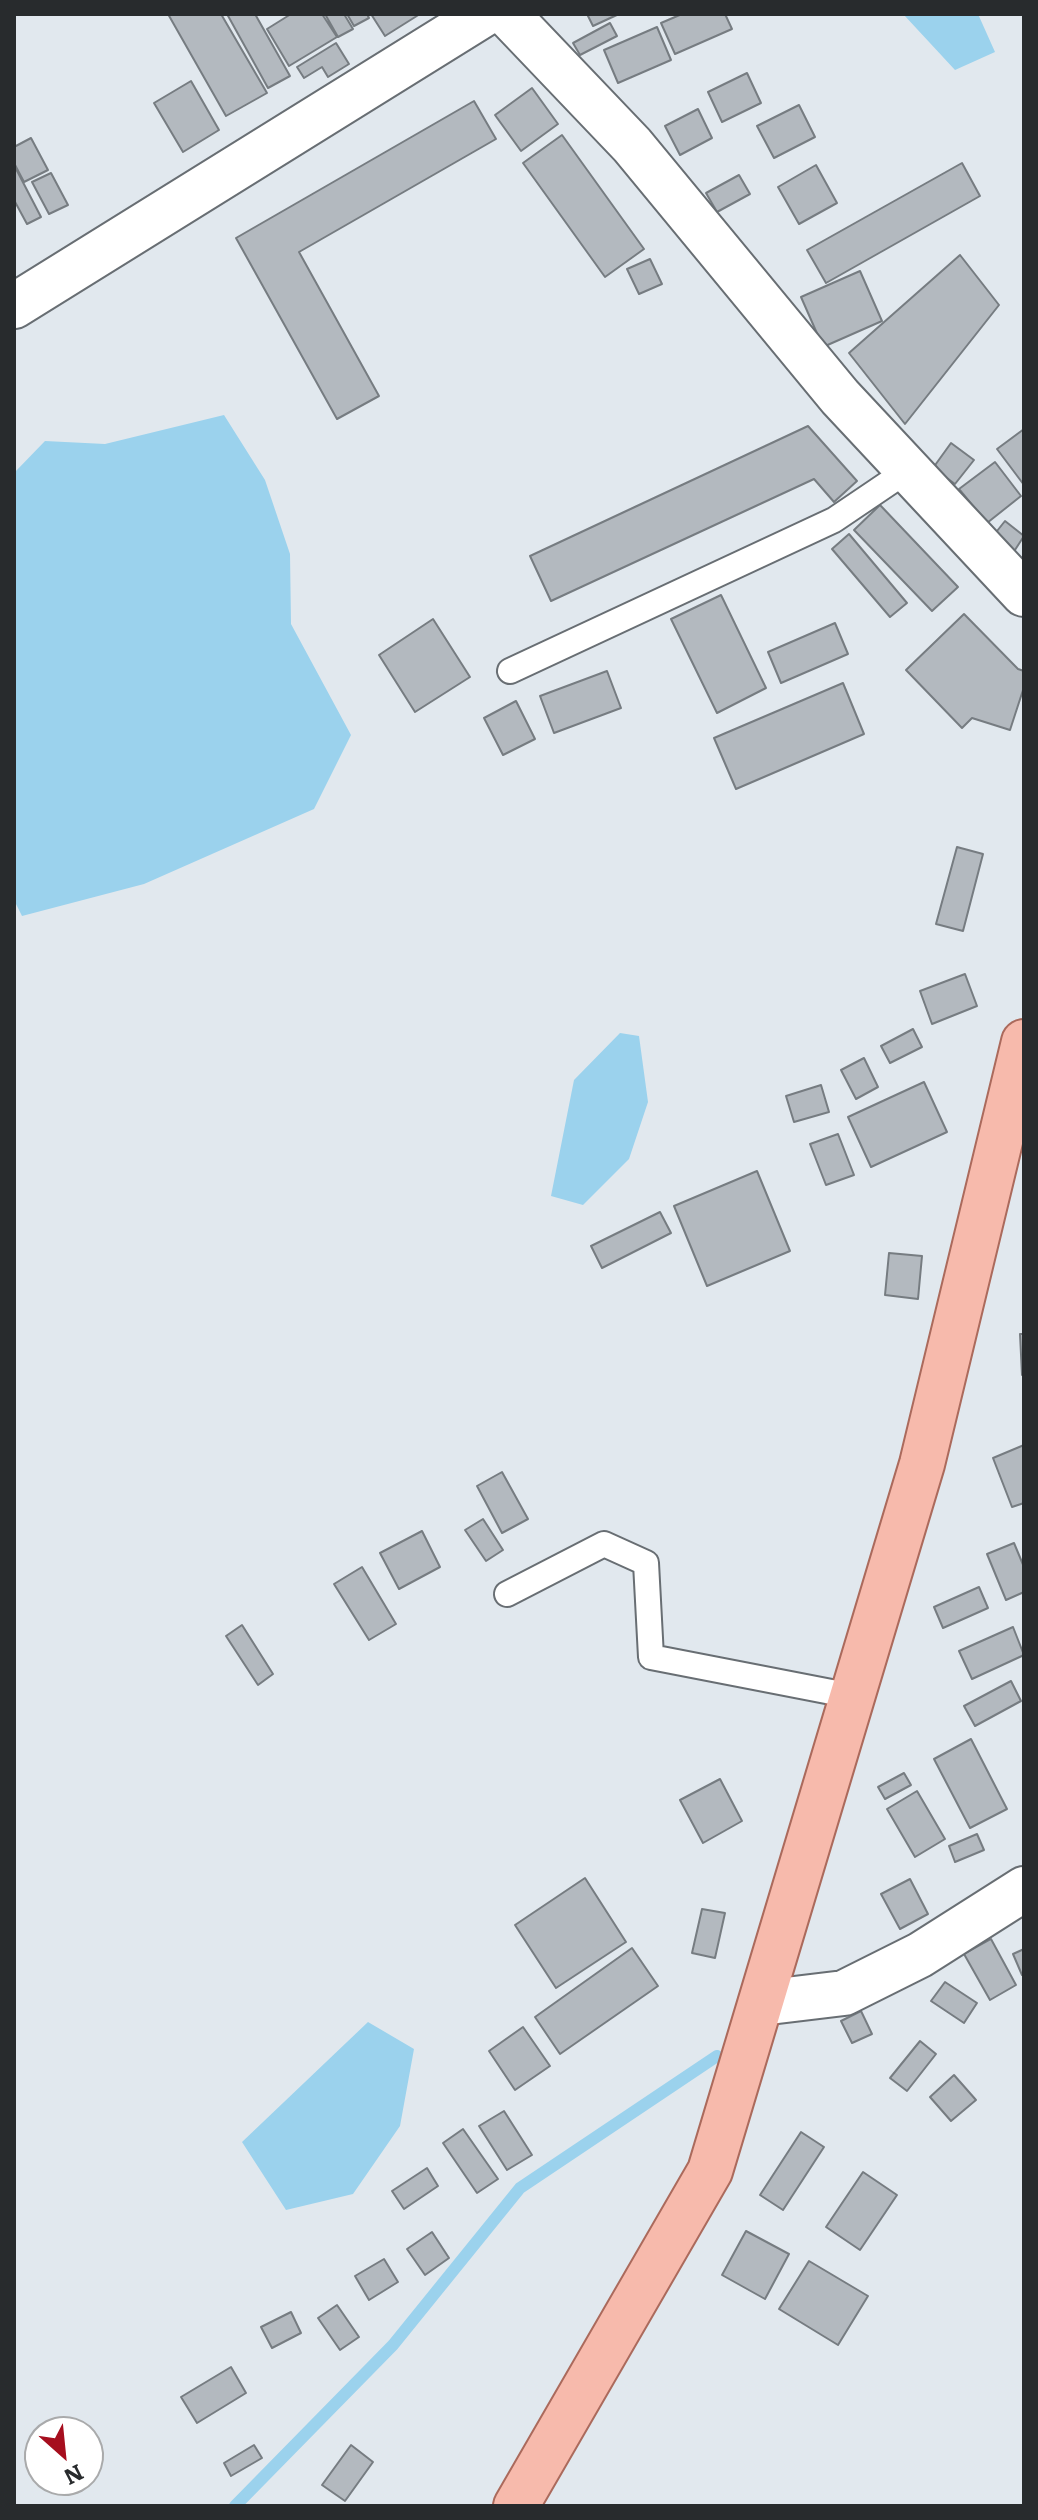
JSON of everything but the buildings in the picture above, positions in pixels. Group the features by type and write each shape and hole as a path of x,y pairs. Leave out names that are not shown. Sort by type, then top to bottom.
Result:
{"main road":[{"path":"516,2506 710,2171 922,1464 1024,1042"}],"street":[{"path":"14,306 484,14"},
{"path":"507,14 632,145 840,397 1024,594"},
{"path":"761,2003 844,1993 920,1955 1024,1889"}],"lane":[{"path":"510,671 834,520 908,470"},
{"path":"507,1594 604,1544 646,1563 651,1657 852,1696"}],"water":[{"path":"978,14 995,52 955,70 904,15"},
{"path":"224,415 265,480 290,554 291,624 351,735 314,809 144,884 22,916 14,900 14,473 45,441 105,444"},
{"path":"620,1033 639,1036 648,1102 629,1159 583,1205 551,1196 574,1080"},
{"path":"368,2022 414,2049 400,2126 353,2194 286,2210 242,2142"}],"waterway":[{"path":"235,2506 393,2345 520,2188 717,2056"}]}
